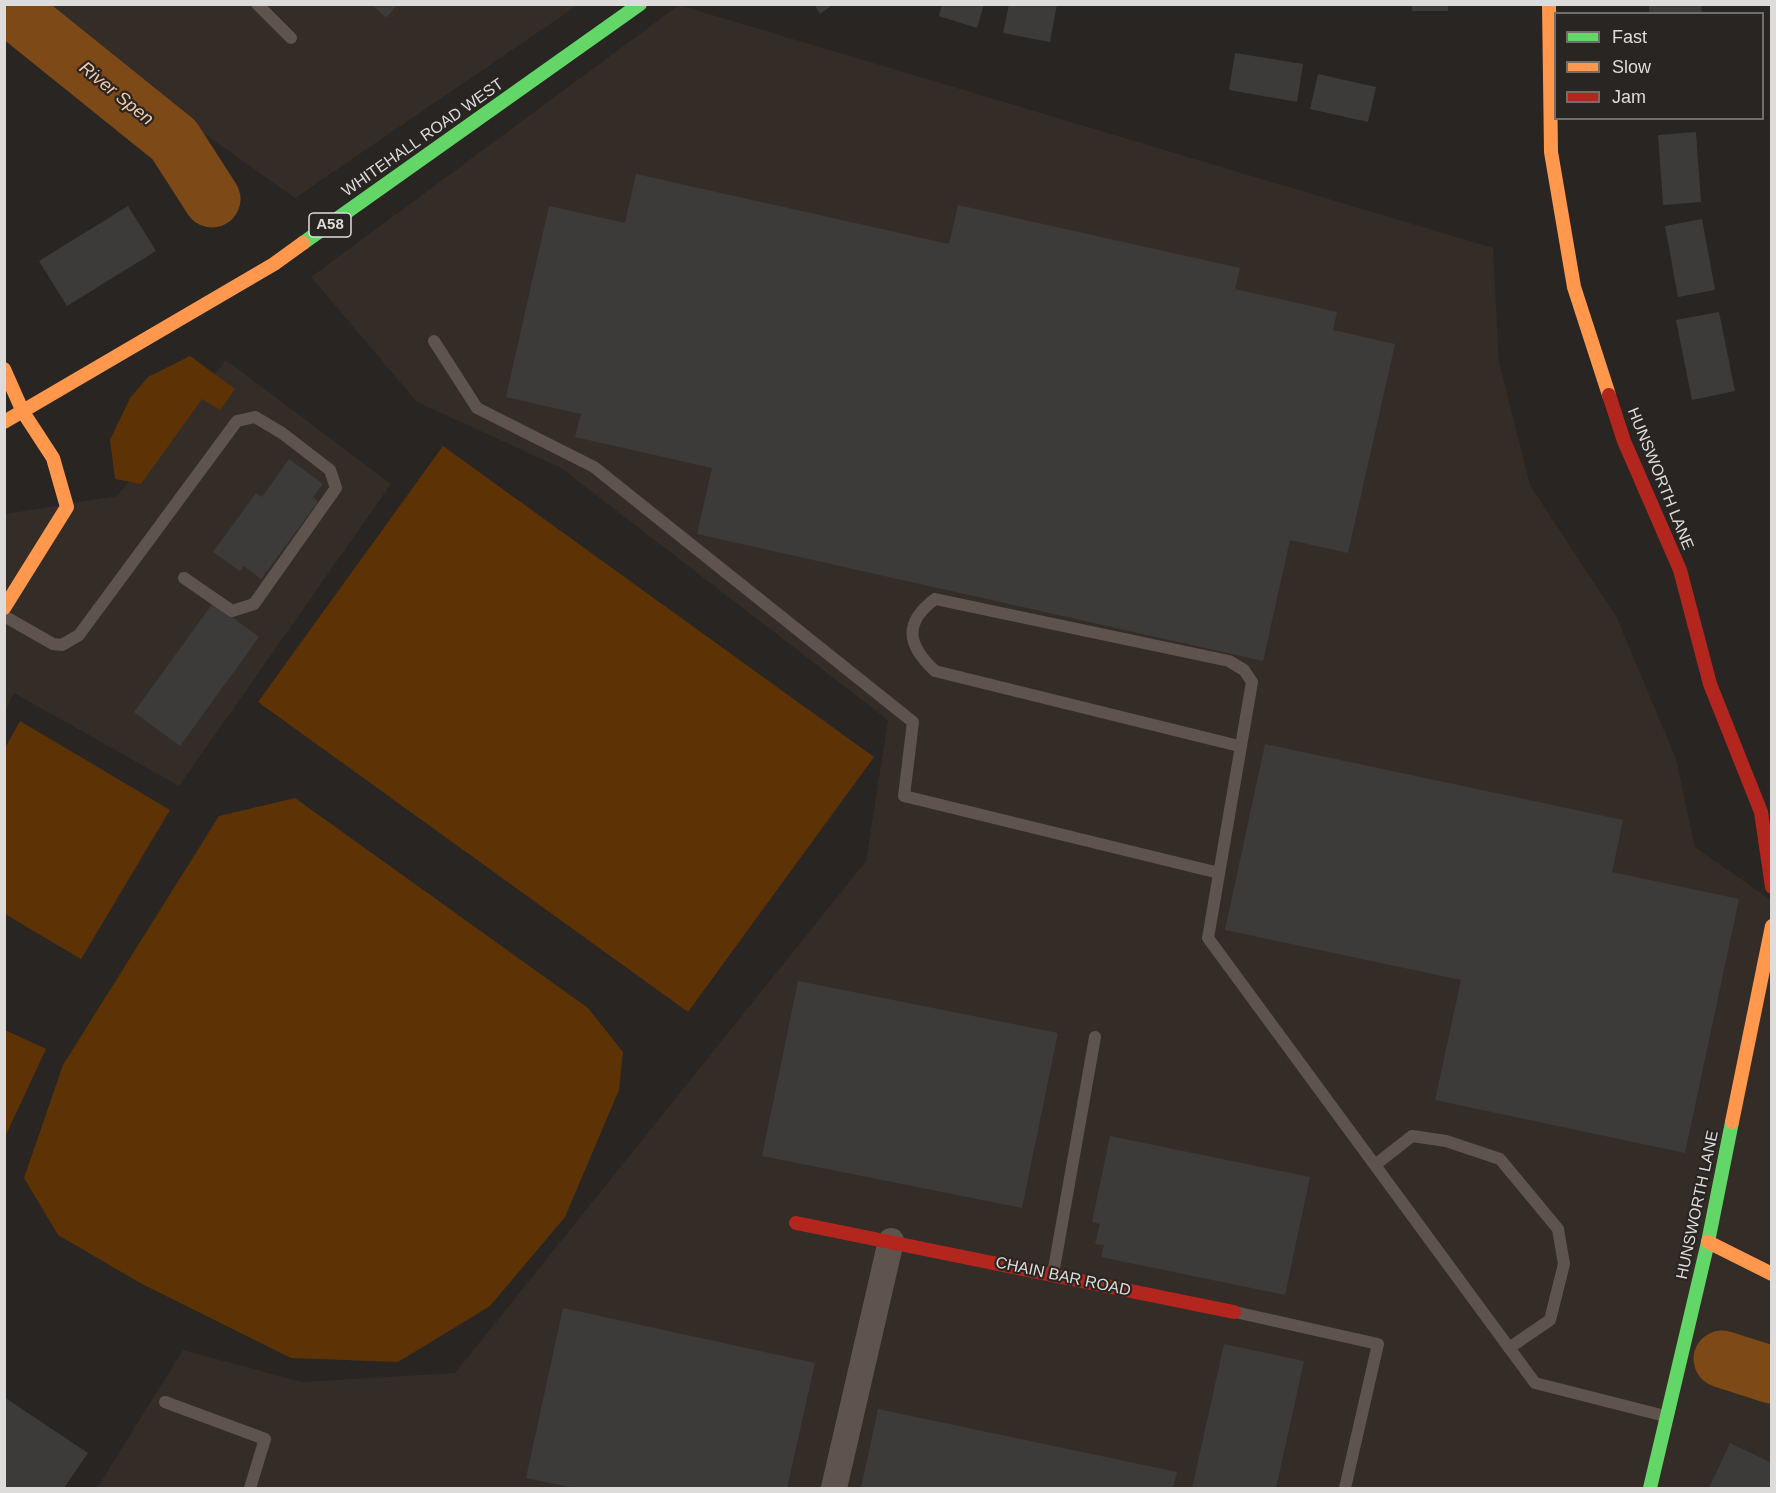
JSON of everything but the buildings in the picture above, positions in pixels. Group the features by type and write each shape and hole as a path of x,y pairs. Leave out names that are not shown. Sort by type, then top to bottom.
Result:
{"main road":[{"name":"WHITEHALL ROAD WEST","path":"4,422 274,264 640,4"},
{"name":"HUNSWORTH LANE","path":"1549,4 1551,152 1574,287 1624,441 1680,570 1710,684 1761,813 1772,887"},
{"path":"4,369 23,412 53,458 67,507 4,608"},
{"name":"HUNSWORTH LANE","path":"1650,1488 1708,1242 1772,926"},
{"name":"CHAIN BAR ROAD","path":"796,1223 1234,1312"},
{"path":"1708,1242 1772,1274"}],"street":[{"path":"834,1488 891,1241"}],"lane":[{"path":"257,4 291,38"},
{"path":"434,341 477,408 594,467 912,722 904,795 1219,873"},
{"path":"4,616 53,644 62,645 79,635 237,420 255,417 282,433 330,470 336,488 254,603 232,611 184,578"},
{"path":"1239,746 935,671 922,660 914,645 912,632 915,617 935,599 1229,661 1244,670 1252,682 1239,746 1208,938 1535,1383 1666,1417"},
{"path":"1053,1275 1095,1037"},
{"path":"1375,1165 1412,1136 1446,1141 1500,1159 1558,1229 1564,1264 1550,1320 1509,1348"},
{"path":"1234,1312 1378,1344 1345,1488"},
{"path":"165,1402 266,1439 250,1488"}],"shaded area":[{"path":"5,4 578,5 295,198 26,7 5,21"},
{"path":"679,5 1493,248 1499,362 1530,485 1617,618 1676,759 1695,847 1771,900 1771,1488 97,1488 183,1350 302,1382 455,1373 866,861 888,720 561,468 417,402 311,277"},
{"path":"190,356 235,389 220,410 202,399 141,484 115,479 110,440 130,398 148,377"},
{"path":"226,360 391,484 179,786 14,693 5,710 5,514 117,496"},
{"path":"443,446 874,757 688,1012 258,702"},
{"path":"20,721 170,810 81,959 5,914 5,748"},
{"path":"295,798 588,1008 623,1052 619,1090 565,1217 490,1306 398,1362 291,1358 142,1284 58,1235 24,1178 63,1065 219,816"},
{"path":"5,1030 46,1049 5,1137"}],"waterway":[{"name":"River Spen","path":"5,4 174,140 212,199"},
{"name":"River Spen","path":"1722,1359 1772,1375"}],"traffic: fast":[{"path":"303,243 640,4"},
{"path":"1650,1488 1708,1242 1732,1122"}],"traffic: slow":[{"path":"1549,4 1551,152 1574,287 1609,395"},
{"path":"4,422 274,264 303,243"},
{"path":"4,369 23,412 53,458 67,507 4,608"},
{"path":"1732,1122 1772,926"},
{"path":"1708,1242 1772,1274"}],"traffic: jam":[{"path":"1609,395 1624,441 1680,570 1710,684 1761,812 1772,887"},
{"path":"796,1223 1234,1312"}]}
